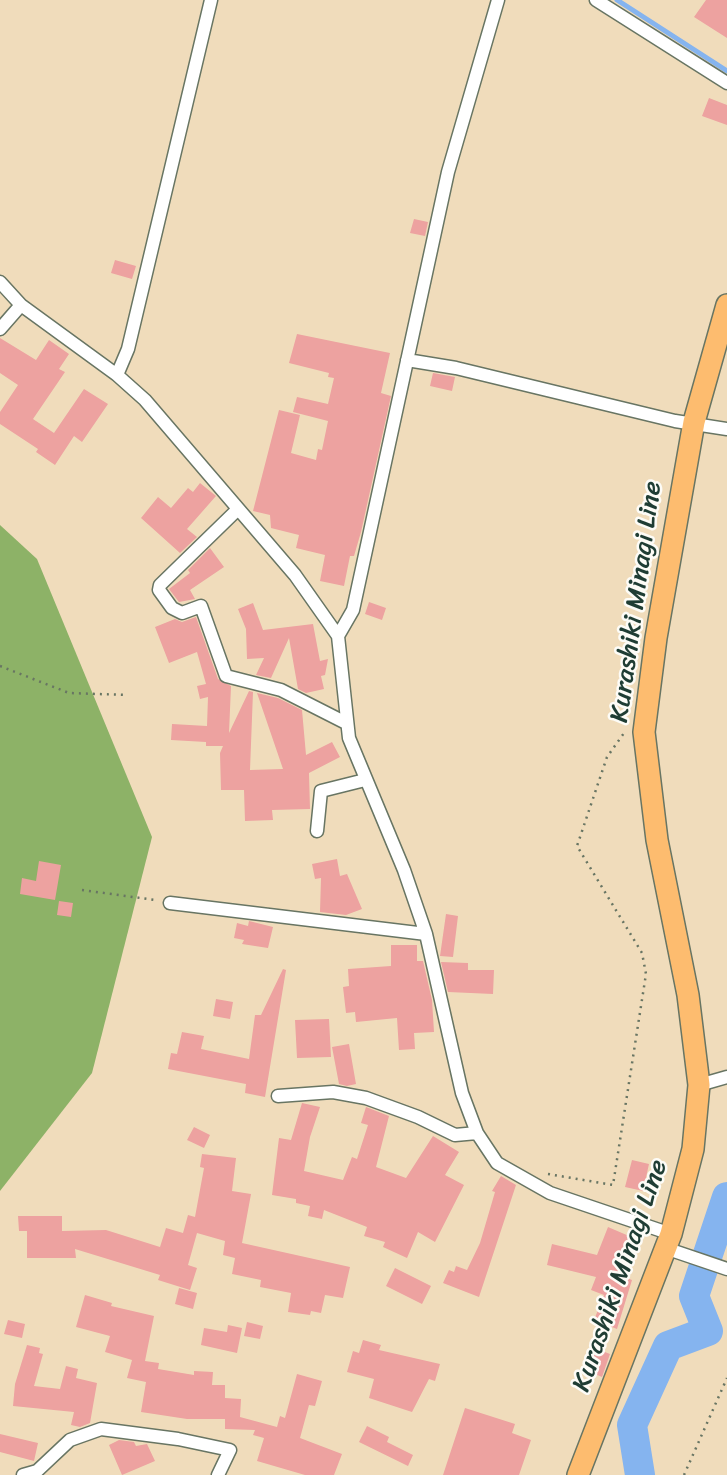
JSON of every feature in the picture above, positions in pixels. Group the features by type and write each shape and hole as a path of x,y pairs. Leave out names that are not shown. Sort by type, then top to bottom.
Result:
{"main road":[{"name":"Kurashiki Minagi Line","path":"578,1475 674,1245 693,1149 699,1085 688,995 657,840 644,732 656,638 694,422 727,305"}],"street":[{"path":"117,375 128,349 211,0"},
{"path":"338,636 353,610 448,172 498,0"},
{"path":"596,0 727,83"},
{"path":"0,282 21,305 117,375 145,400 295,575 338,636 345,676 346,723 365,780 404,870 426,934 462,1093 477,1133 497,1163 550,1194 727,1269"},
{"path":"0,329 21,305"},
{"path":"407,359 456,368 675,421 727,429"},
{"path":"237,510 160,585 159,590 172,608 182,612 201,606 226,676 281,690 346,723"},
{"path":"317,831 321,791 365,780"},
{"path":"170,903 426,934"},
{"path":"699,1085 727,1076"},
{"path":"278,1096 333,1092 366,1098 418,1117 455,1135 477,1133"},
{"path":"23,1475 37,1471 70,1440 101,1429 178,1439 230,1450 218,1475"}],"path":[{"path":"0,666 69,693 127,695"},
{"path":"521,1176 538,1172 613,1185 646,974 642,953 577,846 607,757 621,733 644,732"},
{"path":"82,890 170,903"},
{"path":"684,1475 727,1378"}],"green space":[{"path":"0,525 37,559 152,837 92,1073 0,1191"}],"building":[{"path":"706,0 727,0 727,38 694,17"},
{"path":"709,98 727,105 727,125 702,116"},
{"path":"414,219 428,222 425,236 410,233"},
{"path":"115,260 136,266 132,279 111,273"},
{"path":"297,334 390,353 381,393 391,396 361,532 354,556 350,556 344,586 320,581 325,555 296,548 299,535 271,528 270,515 253,511 279,410 300,415 291,453 316,460 318,449 322,450 328,421 293,412 297,397 328,404 334,378 328,377 329,373 289,363"},
{"path":"0,338 36,360 49,340 69,354 59,369 65,372 33,419 54,433 84,389 108,404 82,442 74,436 55,465 36,452 38,449 0,424 0,412 18,385 0,373"},
{"path":"433,373 455,377 452,391 430,386"},
{"path":"200,483 216,496 187,529 197,537 180,553 141,518 158,497 171,508 188,488 193,492"},
{"path":"210,548 224,567 190,590 195,599 179,602 169,589 190,573 188,570"},
{"path":"369,602 386,608 382,620 365,614"},
{"path":"253,603 263,630 313,624 320,661 328,659 325,675 321,676 324,689 306,693 298,689 289,638 271,678 256,675 264,658 247,659 246,629 238,609"},
{"path":"196,617 218,679 231,686 229,733 249,691 253,692 250,770 283,769 257,693 278,698 302,710 306,755 332,742 340,757 309,773 310,809 272,810 273,820 245,821 244,790 221,790 220,753 223,746 171,740 172,724 207,726 208,697 200,699 197,686 206,684 197,652 169,663 155,627 175,619 182,622"},
{"path":"337,859 340,876 347,874 362,909 346,915 320,912 321,878 315,879 312,864"},
{"path":"39,861 61,865 55,900 20,894 22,878 36,881"},
{"path":"59,901 73,903 71,917 57,915"},
{"path":"446,914 458,916 453,957 440,956"},
{"path":"249,921 273,927 268,948 242,944 244,940 234,938 237,923 248,926"},
{"path":"391,945 417,945 417,961 423,961 432,1000 434,1032 414,1033 415,1049 399,1050 397,1018 356,1022 355,1012 346,1013 343,987 349,986 348,969 391,966"},
{"path":"441,962 468,963 468,970 494,970 493,994 448,992"},
{"path":"283,969 286,970 265,1097 245,1093 246,1084 168,1069 171,1053 177,1054 182,1032 204,1036 201,1049 249,1059 255,1015 261,1015"},
{"path":"216,999 233,1002 230,1019 213,1016"},
{"path":"329,1019 331,1057 297,1058 295,1020"},
{"path":"349,1044 356,1084 347,1086 339,1084 332,1047"},
{"path":"302,1103 320,1107 310,1137 304,1171 343,1180 352,1157 357,1159 368,1125 361,1123 366,1107 389,1116 376,1167 406,1178 433,1136 459,1152 445,1175 464,1185 435,1242 418,1232 407,1258 383,1247 385,1242 364,1236 367,1227 324,1210 322,1219 308,1216 310,1206 296,1203 296,1199 272,1195 279,1138 291,1140"},
{"path":"194,1127 210,1135 204,1148 187,1140"},
{"path":"202,1154 236,1158 232,1191 251,1194 242,1243 350,1267 343,1298 325,1295 321,1313 311,1311 310,1315 288,1312 291,1293 260,1287 261,1280 232,1274 235,1258 223,1255 225,1241 197,1233 188,1265 197,1268 190,1290 158,1280 160,1275 75,1249 76,1258 27,1258 27,1231 19,1231 18,1216 62,1216 62,1231 106,1230 160,1247 166,1228 183,1233 188,1215 195,1217 204,1168 200,1167"},
{"path":"632,1160 649,1164 643,1191 625,1187"},
{"path":"501,1176 516,1185 479,1297 443,1283 449,1270 454,1272 456,1266 467,1270 480,1243 495,1192 492,1191"},
{"path":"608,1227 636,1239 621,1276 632,1280 617,1329 594,1320 604,1295 591,1290 596,1277 547,1265 552,1244 597,1255"},
{"path":"395,1268 431,1286 422,1304 386,1286"},
{"path":"179,1288 197,1293 193,1309 175,1304"},
{"path":"85,1295 112,1303 111,1306 154,1316 145,1361 159,1363 158,1369 194,1375 194,1371 213,1372 212,1385 225,1385 225,1398 241,1399 240,1417 277,1427 280,1416 285,1418 297,1374 322,1381 315,1406 309,1405 300,1438 342,1454 334,1475 305,1475 257,1461 264,1438 253,1435 255,1430 225,1429 225,1419 187,1419 141,1412 146,1382 127,1378 132,1360 105,1352 110,1336 76,1327"},
{"path":"8,1320 25,1324 22,1338 4,1334"},
{"path":"247,1322 263,1326 260,1339 244,1336"},
{"path":"228,1325 242,1328 237,1353 201,1345 204,1328 227,1332"},
{"path":"363,1340 381,1345 379,1350 440,1364 435,1381 429,1379 412,1412 369,1398 374,1379 347,1372 353,1351 359,1353"},
{"path":"27,1345 40,1348 39,1353 43,1354 34,1386 60,1389 66,1366 78,1369 76,1378 97,1383 90,1423 80,1427 71,1425 74,1412 13,1406 15,1384"},
{"path":"592,1347 610,1354 602,1377 583,1369"},
{"path":"465,1408 515,1424 512,1433 531,1440 519,1475 443,1475"},
{"path":"367,1426 389,1437 387,1442 413,1455 408,1466 359,1442"},
{"path":"0,1434 38,1443 34,1461 0,1452"},
{"path":"119,1440 134,1442 136,1446 147,1444 155,1461 122,1475 109,1445"}],"waterway":[{"path":"617,0 727,71"},
{"path":"640,1475 632,1425 668,1346 708,1331 694,1296 727,1197"}]}
